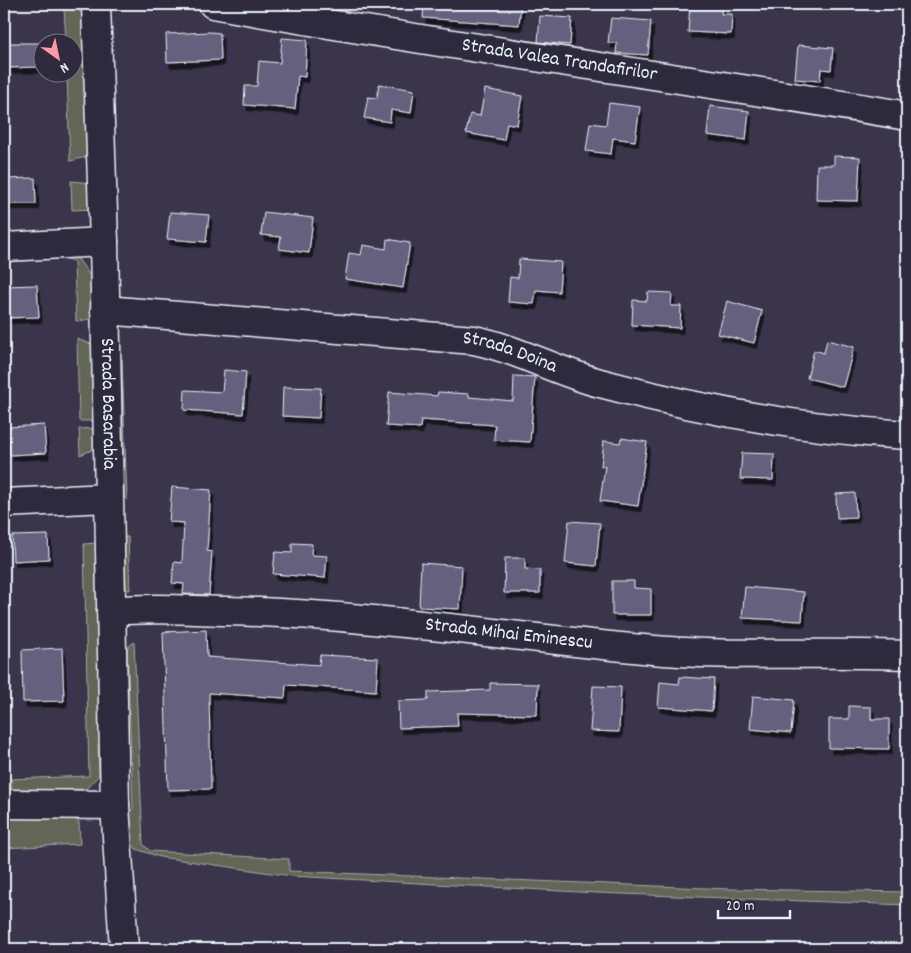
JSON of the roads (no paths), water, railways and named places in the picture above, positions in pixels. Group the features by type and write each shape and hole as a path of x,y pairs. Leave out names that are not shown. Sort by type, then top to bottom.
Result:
{"street":[{"name":"Strada Basarabia","path":"96,4 104,242 115,805 124,949"},
{"name":"Strada Valea Trandafirilor","path":"213,4 362,31 767,92 907,116"},
{"path":"4,247 104,242"},
{"name":"Strada Doina","path":"105,310 474,340 501,346 598,383 719,412 806,426 907,435"},
{"path":"4,503 108,498"},
{"name":"Strada Mihai Eminescu","path":"111,612 133,609 262,612 364,619 646,650 730,654 907,656"},
{"path":"4,804 115,805"}]}
